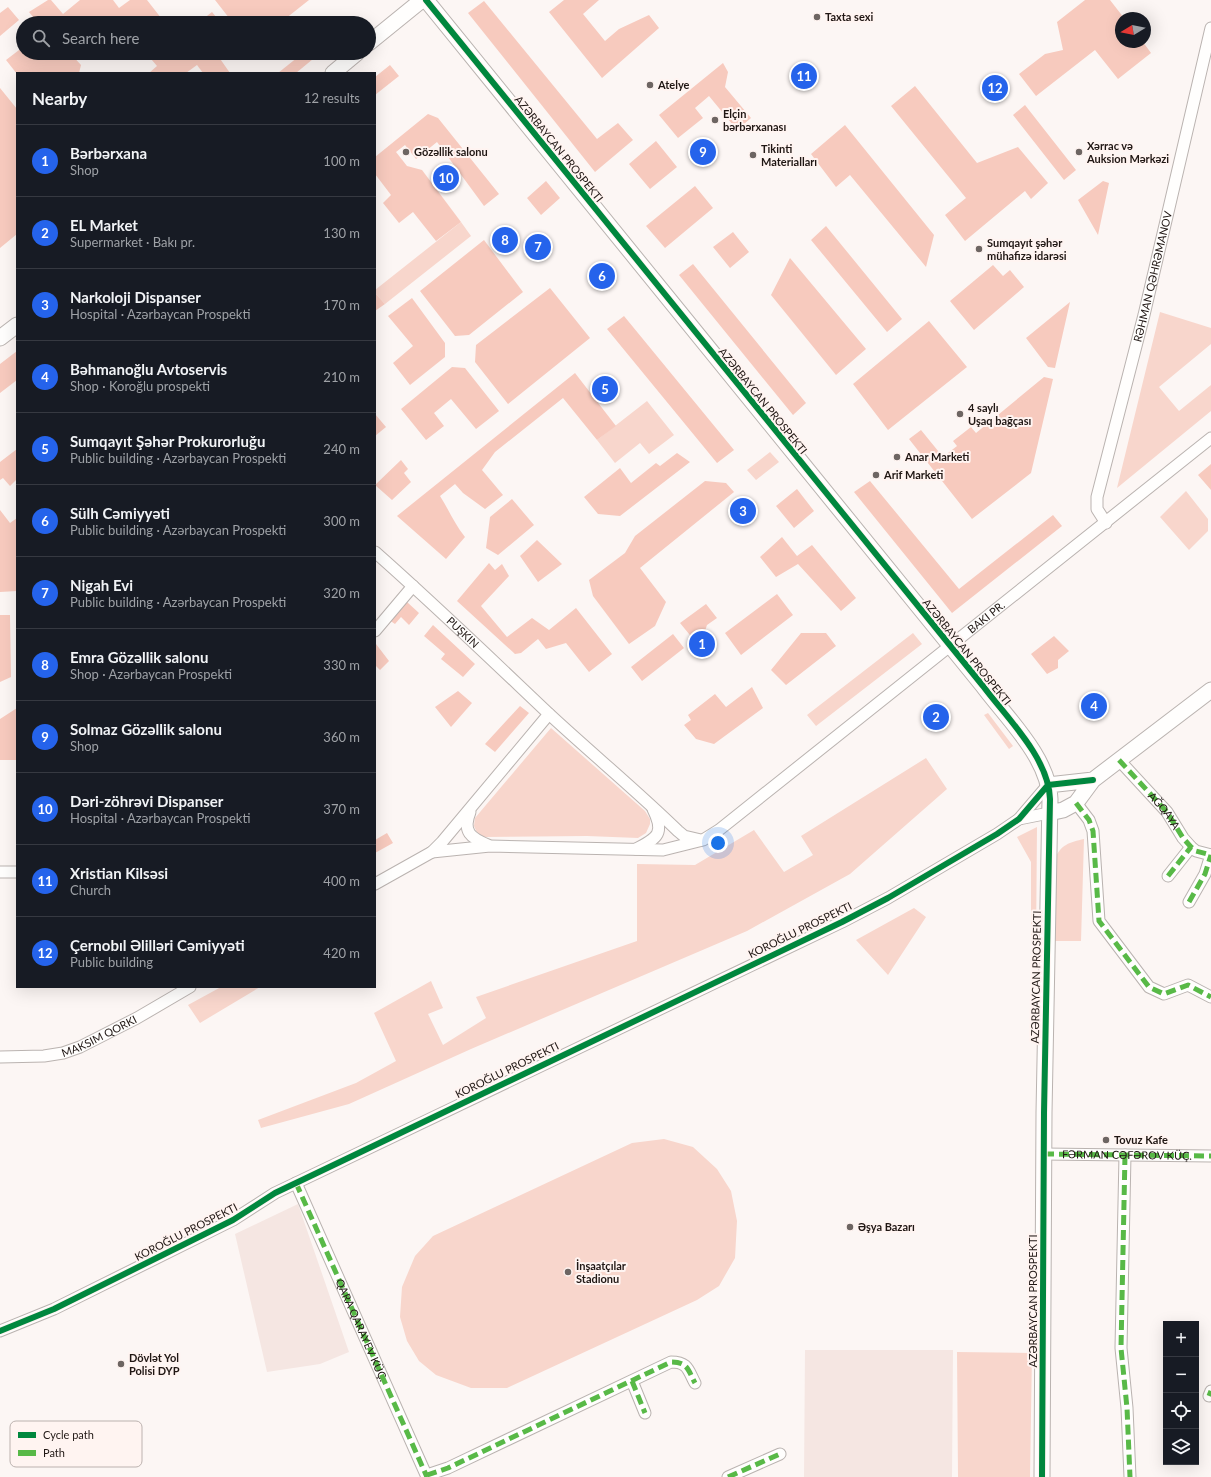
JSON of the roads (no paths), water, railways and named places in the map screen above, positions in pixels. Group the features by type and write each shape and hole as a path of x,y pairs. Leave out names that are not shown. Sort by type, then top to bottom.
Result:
{"street":[{"path":"376,37 422,0"},
{"name":"AZƏRBAYCAN PROSPEKTI","path":"426,0 949,646 1027,744 1042,769 1048,785 1049,813 1044,1154 1042,1477"},
{"name":"RƏHMAN QƏHRƏMANOV","path":"1106,523 1097,509 1097,497 1144,316 1176,172 1211,28"},
{"path":"334,72 349,60"},
{"path":"0,338 16,326"},
{"path":"432,852 490,846 663,850 703,840 719,830 1211,438"},
{"name":"PUŞKIN","path":"376,553 549,714 684,836 703,840"},
{"path":"376,630 413,586"},
{"path":"1019,819 1063,810 1076,802 1093,780 1211,690"},
{"path":"376,883 432,852 470,810 549,714"},
{"name":"AĞQAYA","path":"1119,760 1167,812 1183,838 1191,847 1196,851 1211,855"},
{"path":"1019,819 1048,785 1093,780"},
{"path":"1076,802 1089,820 1093,831 1098,921 1102,928 1115,940 1149,987 1164,994 1188,985 1211,997"},
{"path":"634,850 656,838 659,833 658,818 651,806"},
{"path":"470,810 467,820 467,827 470,835 476,840 490,846"},
{"name":"KOROĞLU PROSPEKTI","path":"0,1331 54,1309 233,1220 275,1193 842,922 942,868 1019,819"},
{"path":"1168,876 1191,847"},
{"path":"1189,902 1205,874 1211,855"},
{"path":"0,872 16,872"},
{"name":"MAKSIM QORKI","path":"0,1057 44,1056 68,1051 137,1018 188,988"},
{"name":"FƏRMAN CƏFƏROV KÜÇ.","path":"1044,1154 1211,1156"},
{"path":"1125,1155 1121,1348 1127,1408 1130,1477"},
{"name":"QARA QARAYEV KÜÇ.","path":"296,1183 427,1476"},
{"path":"427,1476 448,1468 672,1362 681,1362 686,1364 695,1383"},
{"path":"632,1381 645,1413"},
{"path":"728,1477 780,1454"}],"place":[{"name":"Taxta sexi","path":"817,17"},
{"name":"Xristian Kilsəsi","path":"804,76"},
{"name":"Atelye","path":"650,85"},
{"name":"Çernobıl Əlilləri Cəmiyyəti","path":"995,88"},
{"name":"Elçin bərbərxanası","path":"715,120"},
{"name":"Gözəllik salonu","path":"406,152"},
{"name":"Solmaz Gözəllik salonu","path":"703,152"},
{"name":"Xərrac və Auksion Mərkəzi","path":"1079,152"},
{"name":"Tikinti Materialları","path":"753,155"},
{"name":"Dəri-zöhrəvi Dispanser","path":"446,178"},
{"name":"Emra Gözəllik salonu","path":"505,240"},
{"name":"Nigah Evi","path":"538,247"},
{"name":"Sumqayıt şəhər mühafizə idarəsi","path":"979,249"},
{"name":"Sülh Cəmiyyəti","path":"602,276"},
{"name":"Sumqayıt Şəhər Prokurorluğu","path":"605,389"},
{"name":"4 saylı Uşaq bağçası","path":"960,414"},
{"name":"Anar Marketi","path":"897,457"},
{"name":"Arif Marketi","path":"876,475"},
{"name":"Narkoloji Dispanser","path":"743,511"},
{"name":"Bərbərxana","path":"702,644"},
{"name":"Bəhmanoğlu Avtoservis","path":"1094,706"},
{"name":"EL Market","path":"936,717"},
{"name":"Tovuz Kafe","path":"1106,1140"},
{"name":"Əşya Bazarı","path":"850,1227"},
{"name":"İnşaatçılar Stadionu","path":"568,1272"},
{"name":"Dövlət Yol Polisi DYP","path":"121,1364"}]}
